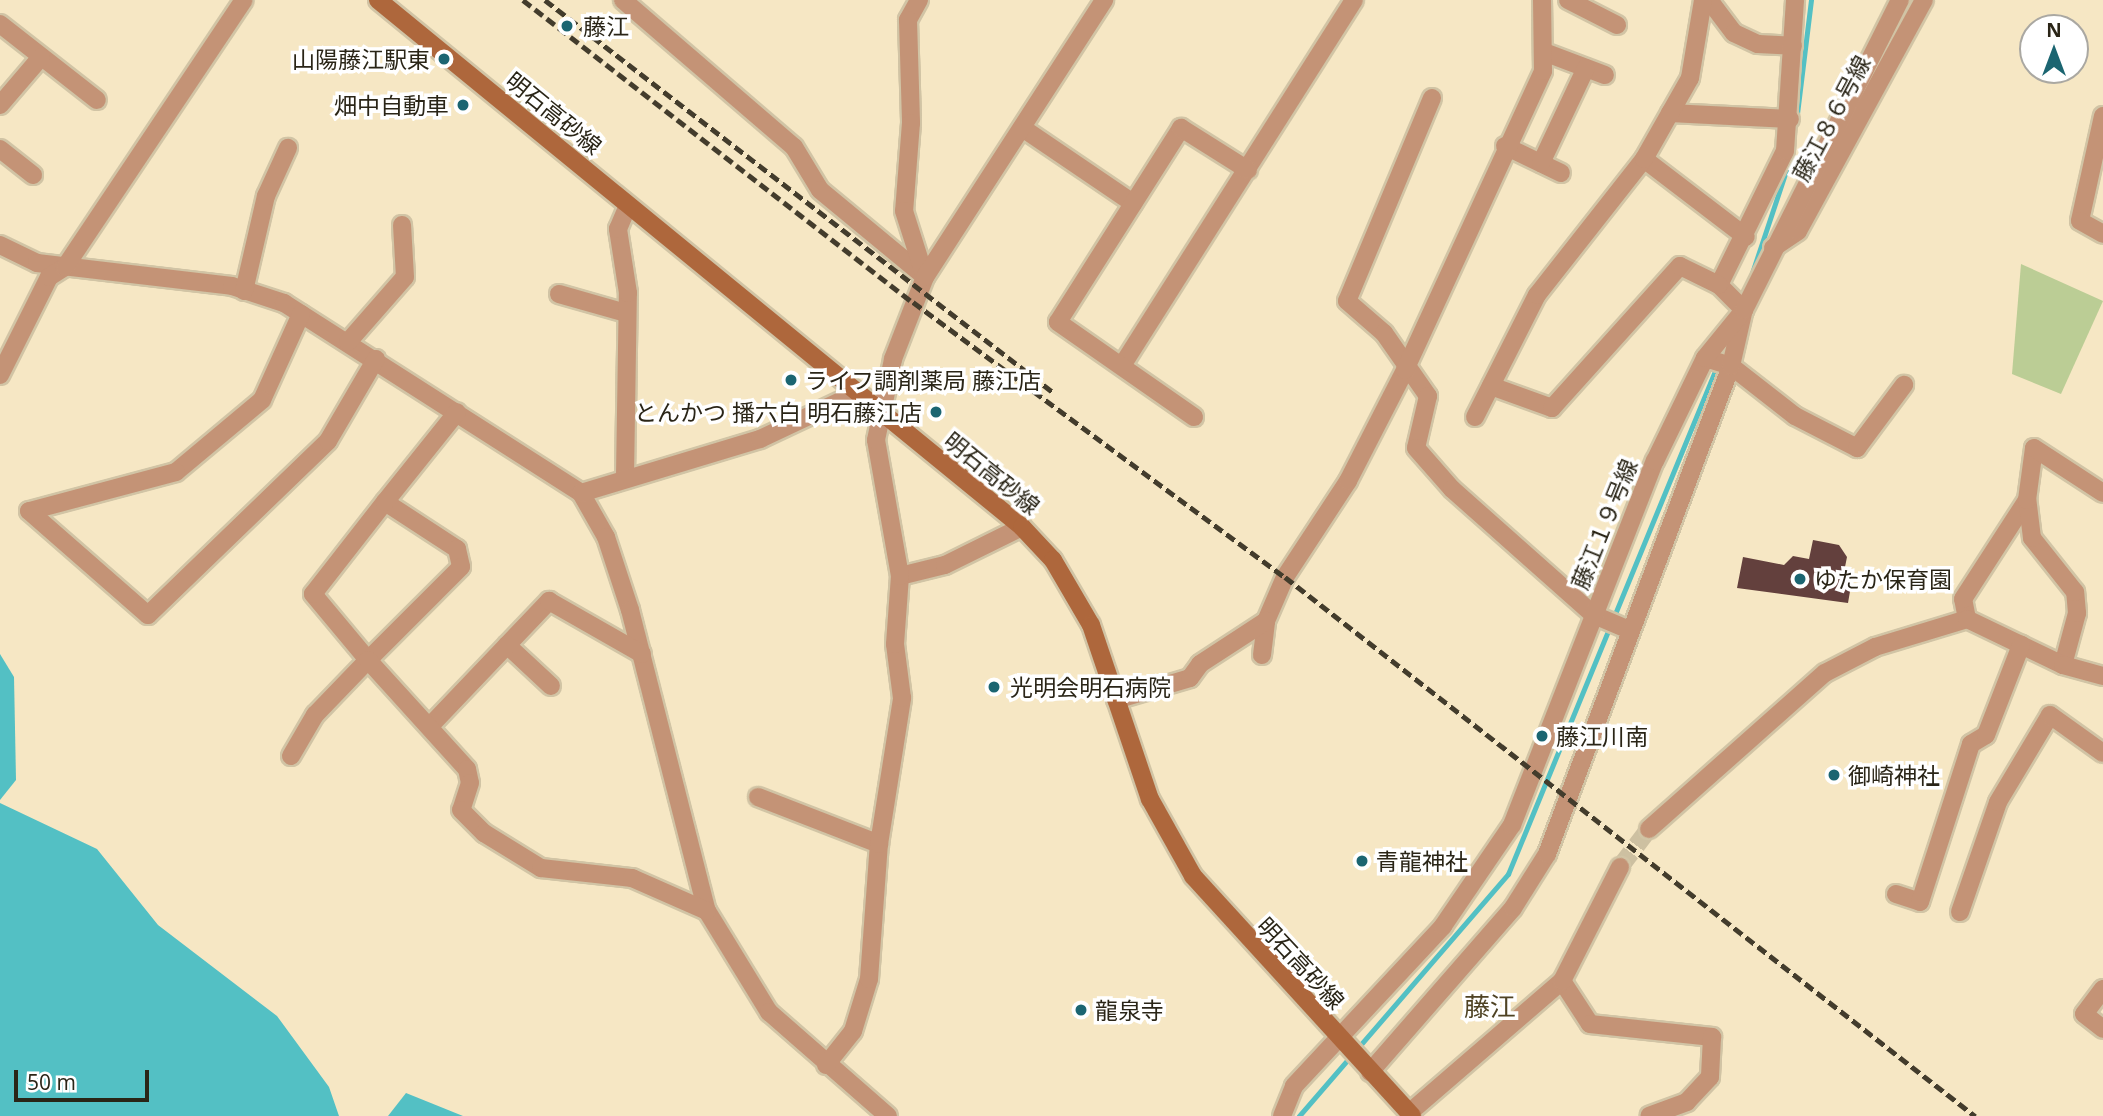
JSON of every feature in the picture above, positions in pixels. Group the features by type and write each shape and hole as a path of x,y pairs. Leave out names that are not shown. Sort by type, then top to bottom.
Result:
{"main road":[{"name":"明石高砂線","path":"378,0 879,416 1022,527 1071,583 1150,799 1193,876 1410,1115"}],"street":[{"path":"0,375 8,336 49,277 65,267 244,0"},
{"path":"623,0 794,147 820,190 925,277"},
{"path":"919,0 908,20 911,123 904,211 925,277"},
{"path":"826,1065 853,1031 869,979 879,844 902,698 895,644 900,576 876,440 879,416 925,277 1024,129 1104,0"},
{"path":"1123,365 1354,0"},
{"path":"1262,655 1266,621 1284,577 1348,481 1405,370 1504,146 1543,71 1542,0"},
{"path":"1568,0 1617,25"},
{"path":"1475,417 1537,295 1644,159 1690,78 1703,0"},
{"path":"1709,0 1734,33 1758,44 1793,46"},
{"path":"1720,285 1746,237 1785,151 1790,119 1795,0"},
{"path":"1366,1068 1513,908 1547,854 1731,366 1744,310 1836,119 1900,0"},
{"name":"藤江８６号線","path":"1771,250 1798,231 1924,0"},
{"path":"0,24 97,100"},
{"path":"1544,52 1605,75"},
{"path":"0,105 41,57"},
{"path":"1541,163 1586,68"},
{"path":"1432,98 1347,301 1384,333 1405,370 1428,396 1416,448 1452,489 1594,615 1630,630"},
{"path":"1670,113 1790,119"},
{"path":"2103,116 2080,220 2103,234"},
{"path":"1194,417 1058,322 1181,128 1248,170"},
{"path":"1024,129 1133,203"},
{"path":"1504,146 1561,173"},
{"path":"244,290 266,196 288,148"},
{"path":"0,149 33,175"},
{"path":"1644,159 1746,237"},
{"path":"625,476 625,313 618,229 628,206"},
{"path":"348,342 405,277 402,225"},
{"path":"0,245 65,267 244,290 301,314 376,359 581,493 606,537 642,654 707,911 769,1012 826,1065 888,1116"},
{"path":"1491,386 1552,408 1680,266 1720,285 1744,310"},
{"path":"559,294 625,313"},
{"name":"藤江１９号線","path":"1282,1116 1294,1086 1343,1043 1443,926 1512,825 1655,461 1705,358 1744,310"},
{"path":"301,314 262,400 176,472 29,511 148,615 328,441 376,359"},
{"path":"1705,358 1731,366 1795,416 1857,448 1904,385"},
{"path":"581,493 625,476 760,439 855,394"},
{"path":"457,412 313,594 368,660 467,769 470,783 461,810 484,833 541,868 632,878 707,911"},
{"path":"2063,666 2077,613 2075,592 2032,538 2027,500 2034,448 2103,493"},
{"path":"1968,619 1962,599 2027,500"},
{"path":"291,756 315,715 461,567 457,549 386,502"},
{"path":"900,576 945,565 1022,527"},
{"path":"430,726 549,601 642,654"},
{"path":"1649,829 1825,673 1875,648 1968,619 2063,666 2103,676"},
{"path":"1116,700 1190,678 1200,664 1266,621"},
{"path":"507,645 551,686"},
{"path":"1896,894 1920,902 1971,744 1986,735 2021,645"},
{"path":"1960,912 1998,802 2050,715 2103,753"},
{"path":"758,797 879,844"},
{"path":"1410,1115 1562,981 1620,867"},
{"path":"1562,981 1590,1024 1712,1037 1710,1077 1688,1102 1649,1116"},
{"path":"2103,989 2084,1014 2103,1029"}],"green space":[{"path":"2021,264 2103,301 2061,394 2012,374"}],"water":[{"path":"0,654 14,677 16,780 0,800"},
{"path":"0,803 97,849 158,925 277,1016 329,1087 339,1116 0,1116"},
{"path":"406,1093 463,1116 388,1116"}],"building":[{"path":"1813,540 1839,545 1847,557 1844,572 1853,574 1848,603 1737,588 1743,557 1784,565 1793,556 1809,559"}],"waterway":[{"path":"1796,122 1811,0"},
{"path":"1750,279 1790,159"},
{"path":"1299,1116 1508,874 1726,344"}],"tunnel":[{"path":"1620,867 1649,829"}],"railway":[{"path":"523,0 913,302 1285,577 1975,1116"},
{"path":"545,0 1054,393"}],"place":[{"name":"藤江","path":"567,26"},
{"name":"山陽藤江駅東","path":"444,59"},
{"name":"畑中自動車","path":"463,105"},
{"name":"ライフ調剤薬局 藤江店","path":"791,380"},
{"name":"とんかつ 播六白 明石藤江店","path":"936,412"},
{"name":"ゆたか保育園","path":"1800,579"},
{"name":"光明会明石病院","path":"994,687"},
{"name":"藤江川南","path":"1542,736"},
{"name":"御崎神社","path":"1834,775"},
{"name":"青龍神社","path":"1362,861"},
{"name":"龍泉寺","path":"1081,1010"}],"district":[{"name":"藤江","path":"1490,1007"}]}
